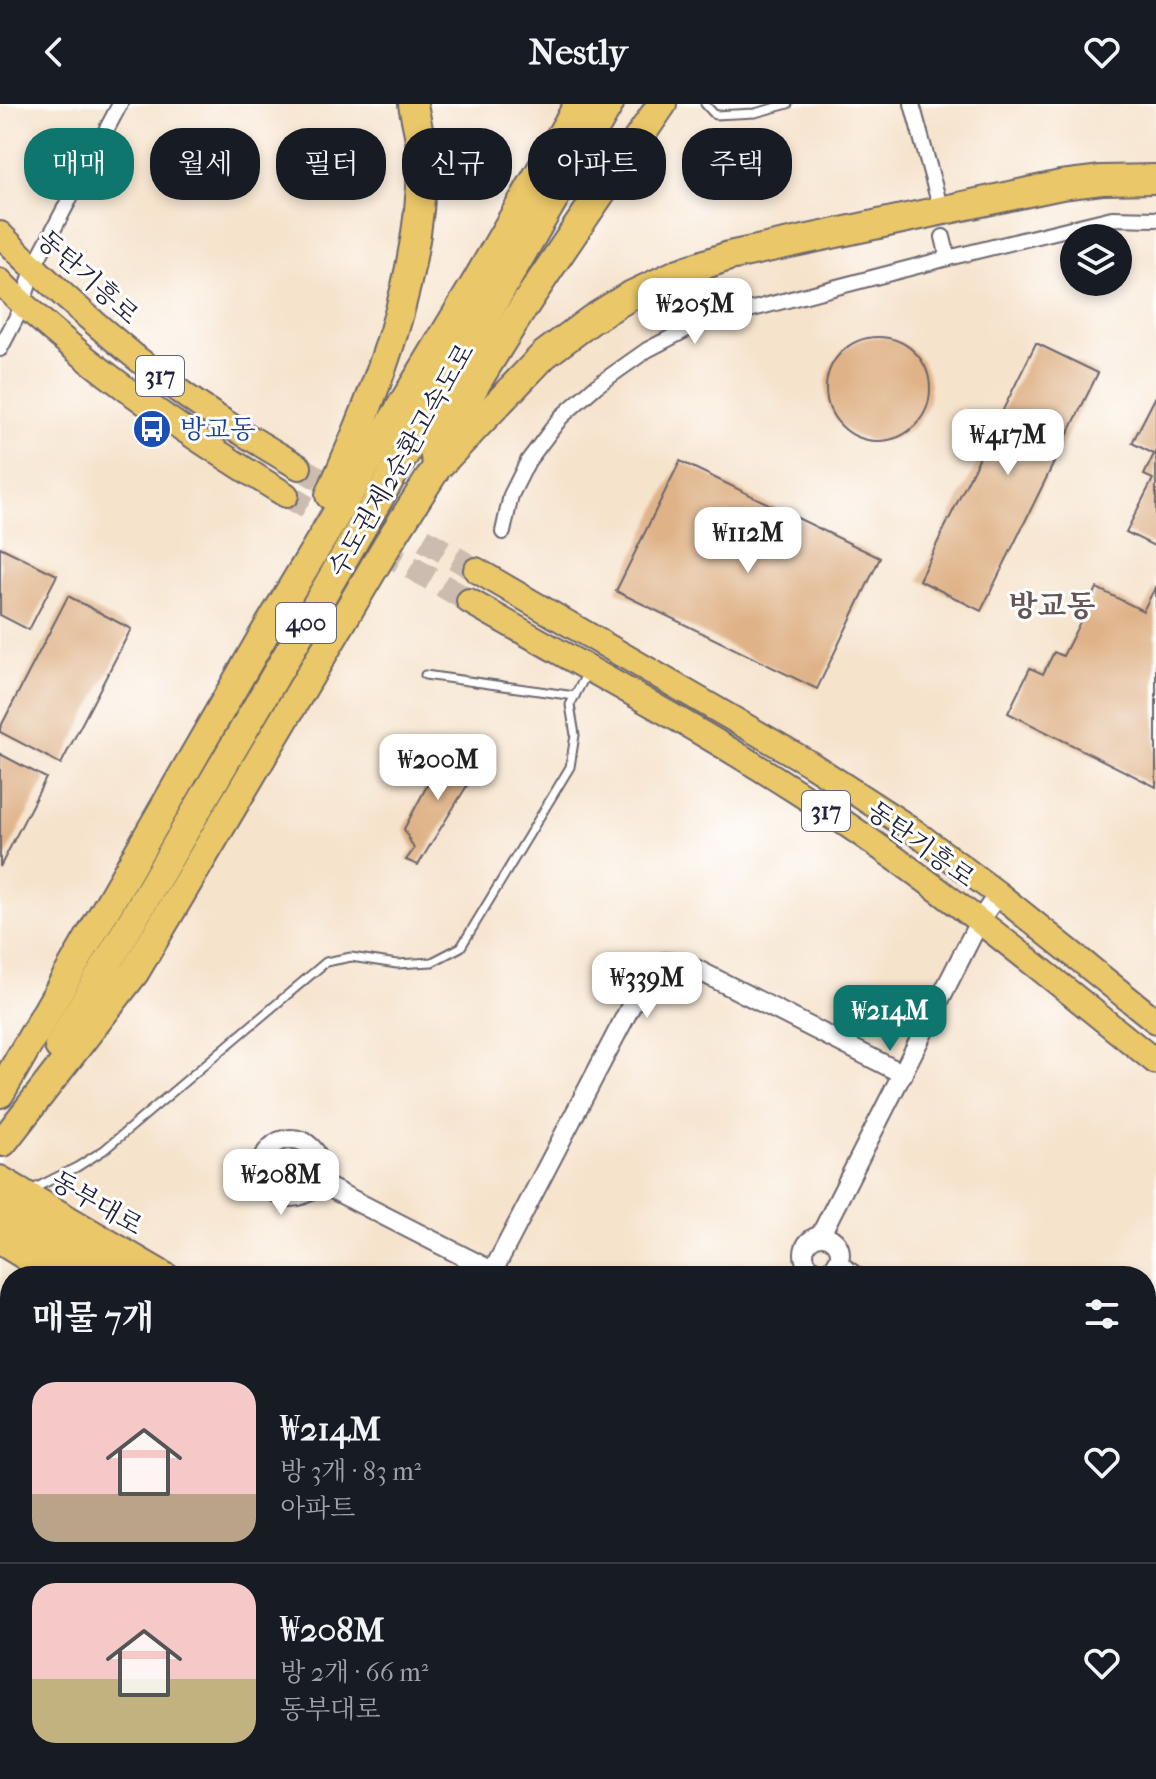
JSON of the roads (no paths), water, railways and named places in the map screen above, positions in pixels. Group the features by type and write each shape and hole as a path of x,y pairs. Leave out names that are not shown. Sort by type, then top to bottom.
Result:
{"highway":[{"path":"263,636 324,510 386,360 410,274 419,213 422,156 415,104"},
{"name":"수도권제2순환고속도로","path":"0,1093 263,636 475,284 579,104"},
{"name":"수도권제2순환고속도로","path":"2,1145 609,104"},
{"path":"389,542 472,388 662,104"},
{"path":"2,1145 134,973 389,542 437,467 544,355 628,297 729,256 1061,185 1102,180 1156,179"}],"main road":[{"name":"동탄기흥로","path":"0,234 94,322 175,388 299,467"},
{"name":"317","path":"0,281 23,305 119,384 212,449 286,495"},
{"name":"동탄기흥로","path":"476,570 809,763 908,827 998,894 1156,1021"},
{"name":"동탄기흥로","path":"469,601 798,792 980,920 1156,1062"},
{"name":"동부대로","path":"0,1178 150,1266"},
{"name":"동부대로","path":"0,1200 108,1266"},
{"path":"0,1221 74,1266"},
{"path":"0,1242 39,1266"}],"street":[{"path":"0,349 23,305 33,268 120,104"},
{"path":"912,104 937,195"},
{"path":"503,532 511,495 528,461 561,417 596,386 647,350 699,323 1112,218 1156,219"},
{"path":"943,237 948,258"},
{"path":"803,1266 806,1245 820,1236 980,920 998,894"},
{"path":"502,1266 648,973 664,962 686,964 903,1074"},
{"path":"316,1181 482,1266"},
{"path":"820,1236 831,1238 838,1246 840,1257 835,1266"},
{"path":"837,1263 841,1266"}],"lane":[{"path":"705,104 715,115 755,113 788,104"},
{"path":"25,1193 104,1150 326,962 351,957 397,964 432,962 461,947 570,767 575,735 570,705 589,669"},
{"path":"425,675 575,696"}],"tunnel":[{"path":"299,467 476,570"},
{"path":"286,495 469,601"}],"place":[{"name":"방교동","path":"152,429"}],"district":[{"name":"방교동","path":"1052,606"}]}
